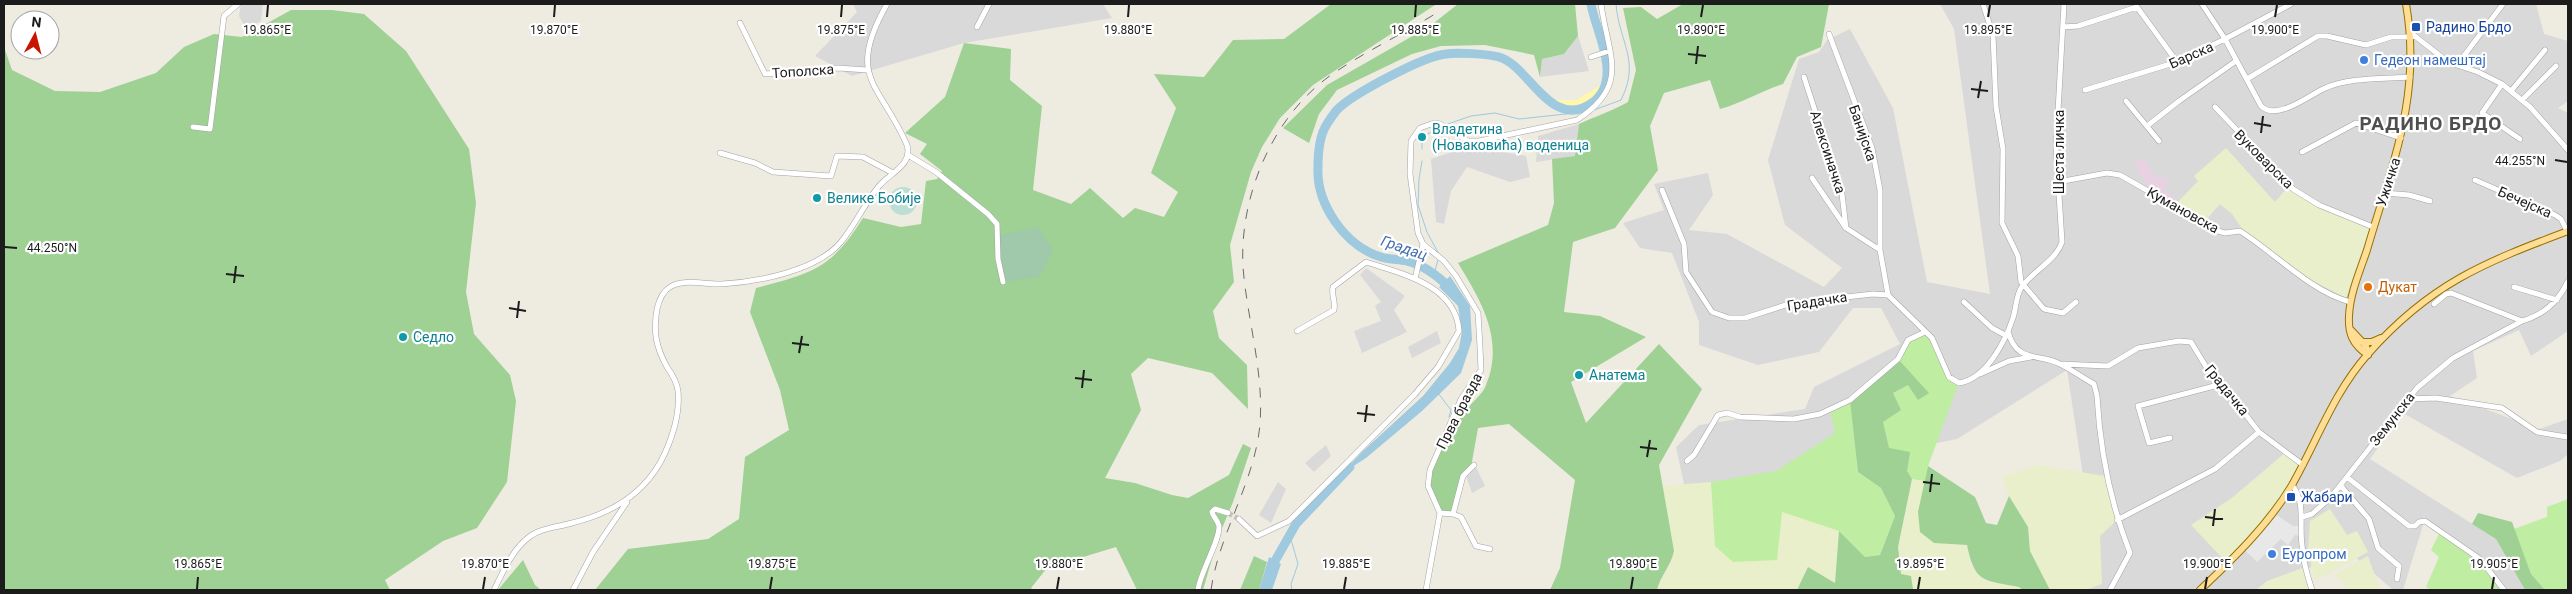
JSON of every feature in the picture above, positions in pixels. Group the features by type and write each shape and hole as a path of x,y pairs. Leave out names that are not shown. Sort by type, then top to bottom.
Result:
{"main road":[{"name":"Ужичка","path":"2349,327 2350,302 2401,138 2410,77 2411,35 2406,4"},
{"path":"2200,590 2263,527 2292,485 2339,396 2368,355 2389,333 2420,303 2457,278 2512,252 2567,231"},
{"path":"2349,327 2354,342 2368,355"},
{"path":"2349,327 2368,350 2368,355"},
{"path":"2362,342 2372,342 2389,333"}],"street":[{"path":"194,126 210,129 224,16 238,4"},
{"path":"573,590 593,552 627,502 638,492 658,466 674,426 678,394 676,384 658,350 655,338 656,318 662,294 669,287 680,283 721,284 756,280 811,263 838,246 876,190 904,164 908,155 905,142 872,86 867,70 873,34 887,4"},
{"path":"977,27 989,4"},
{"name":"Прва бразда","path":"1440,513 1428,486 1430,470 1461,399 1481,370 1478,313 1456,276 1444,261 1424,244 1415,221 1410,174 1411,141 1420,128 1426,125 1440,124 1468,141 1479,141 1577,120 1584,116 1612,82 1613,70 1601,4"},
{"path":"1983,4 1993,35 1996,107 2003,149 2001,219 2018,256 2019,278 2039,304 2052,312 2063,313 2076,302"},
{"name":"Шеста личка","path":"2024,285 2060,246 2056,147 2064,4"},
{"path":"2202,4 2225,39 2261,106 2271,112 2279,111 2337,84 2410,77"},
{"name":"Барска","path":"2085,90 2177,62 2291,4"},
{"path":"2457,65 2503,4"},
{"path":"2063,27 2078,26 2137,7 2177,62"},
{"name":"Тополска","path":"740,23 765,74 838,68 867,70"},
{"name":"Банијска","path":"1828,34 1872,148 1880,190 1880,250 1888,295"},
{"path":"2247,78 2318,36 2327,36 2366,45 2390,37 2411,35 2448,62 2502,84 2522,100 2568,150"},
{"path":"2511,91 2545,50"},
{"path":"1590,57 1609,51"},
{"path":"2147,126 2178,100 2236,61"},
{"path":"2522,100 2556,66"},
{"name":"Алексиначка","path":"1804,77 1842,194 1846,228"},
{"path":"2502,84 2482,112 2520,139"},
{"path":"2126,101 2159,141"},
{"name":"Вуковарска","path":"2215,107 2293,190 2319,205 2373,227"},
{"path":"2302,152 2356,123 2401,138"},
{"path":"720,153 755,163 773,172 831,176 837,156 863,157 893,173"},
{"path":"908,155 936,172 988,214 997,224 998,259 1003,282"},
{"name":"Кумановска","path":"2058,182 2107,173 2120,175 2218,231 2225,233 2240,231 2273,257 2310,282 2342,300 2350,302"},
{"path":"1812,178 1846,228 1880,250"},
{"name":"Бечејска","path":"2475,180 2555,215 2563,221 2567,231"},
{"name":"Градачка","path":"1662,190 1684,244 1686,272 1712,312 1729,318 1745,318 1792,303 1864,294 1888,295"},
{"path":"2385,193 2409,195 2430,201"},
{"path":"1416,277 1424,244"},
{"path":"1239,520 1256,536 1288,521 1438,368 1459,331 1458,319 1448,301 1436,290 1416,277 1366,262 1333,287 1331,294 1336,302 1334,310 1297,331"},
{"name":"Земунска","path":"2302,517 2312,514 2341,486 2406,399 2453,358 2522,321 2532,318 2557,300 2568,281"},
{"path":"1980,375 2007,333 2024,285"},
{"path":"2514,287 2557,300"},
{"path":"2434,304 2446,294 2451,293 2522,321"},
{"path":"1888,295 1932,338 1949,377 1955,382 1964,382 2009,361 2031,357"},
{"path":"1964,302 1992,328 2007,333 2015,346 2031,357 2060,364 2094,384 2097,396 2105,476 2117,520 2130,553 2110,590"},
{"path":"1688,461 1694,455 1718,415 1727,412 1740,417 1794,420 1820,414 1850,400 1898,359 1908,340 1926,332"},
{"name":"Градачка","path":"2060,364 2108,366 2138,348 2179,341 2191,342 2208,370 2222,384 2259,432 2303,465"},
{"path":"2170,438 2149,443 2138,406 2222,384"},
{"path":"2406,399 2436,398 2463,404 2502,408 2537,432 2567,436"},
{"path":"2117,520 2214,469 2259,432"},
{"path":"1453,514 1463,476 1474,465"},
{"path":"2348,478 2409,526 2415,526 2419,522 2425,521 2480,559 2504,590"},
{"path":"2292,485 2299,498 2302,517 2303,552 2312,590"},
{"path":"2341,486 2368,519 2378,548 2399,566 2397,579"},
{"path":"494,590 515,552 532,535 583,520 627,502"},
{"path":"1198,590 1202,573 1218,531 1218,522 1212,512 1215,509 1228,513"},
{"path":"1426,590 1440,513 1461,517 1476,546 1490,549"}],"shaded area":[{"path":"241,4 263,4 261,21 246,29 239,16"},
{"path":"853,4 1103,4 1112,18 964,43 852,76 815,56 857,12"},
{"path":"1940,4 2536,4 2544,34 2568,41 2568,101 2558,108 2568,113 2568,331 2531,356 2519,330 2473,351 2477,378 2450,396 2539,429 2568,419 2568,454 2560,461 2517,478 2403,413 2370,459 2496,539 2525,590 2502,590 2480,559 2424,522 2403,590 2393,590 2337,541 2287,590 2054,590 2097,568 2067,370 1957,439 1686,493 1676,447 1699,425 1805,409 1814,387 1900,344 1881,308 1853,308 1819,352 1758,365 1699,345 1699,322 1672,253 1640,248 1623,223 1664,210 1654,184 1708,173 1713,195 1689,230 1727,234 1824,287 1842,268 1785,225 1768,160 1799,59 1819,52 1827,40 1850,29 1893,108 1927,282 1990,294 1954,29"},
{"path":"1578,36 1589,71 1540,77 1542,59 1564,54"},
{"path":"1579,124 1575,156 1536,162 1538,136"},
{"path":"1470,146 1526,156 1530,177 1510,182 1467,167 1451,191 1444,224 1436,222 1431,159"},
{"path":"2144,158 2153,174 2156,173 2160,180 2165,176 2169,183 2163,189 2178,200 2151,193 2134,163"},
{"path":"903,187 913,191 917,201 913,211 903,215 893,211 889,201 893,191"},
{"path":"1366,268 1405,296 1394,310 1407,332 1362,353 1354,331 1381,321 1375,306 1381,302 1360,275"},
{"path":"1450,276 1470,306 1472,340 1461,373 1422,411 1366,458 1341,474 1423,396 1450,363 1459,348 1462,332 1458,306 1439,287"},
{"path":"1437,331 1441,343 1412,358 1408,347"},
{"path":"1326,445 1331,456 1314,472 1305,463"},
{"path":"1476,467 1485,486 1472,493 1465,473"},
{"path":"1278,482 1286,489 1271,523 1259,515"},
{"path":"2275,514 2293,526 2302,526 2302,536 2295,535 2288,545 2281,539 2257,562 2244,549"},
{"path":"1269,557 1281,564 1272,590 1259,590"}],"green space":[{"path":"1331,4 1435,5 1313,85 1280,118 1262,147 1251,172 1230,245 1234,282 1213,311 1219,338 1247,365 1248,409 1212,373 1148,358 1131,374 1141,410 1105,478 1135,483 1188,498 1229,475 1243,444 1251,448 1233,502 1218,538 1203,590 1137,590 1116,547 1047,568 1031,588 1034,590 595,590 628,549 708,539 739,519 745,457 789,430 780,390 750,312 756,288 806,273 830,259 852,235 863,218 901,227 921,224 926,181 937,179 942,171 920,154 927,144 905,133 945,97 964,43 1011,49 1010,80 1042,106 1033,190 1071,204 1090,188 1123,218 1135,208 1164,217 1178,192 1151,173 1176,108 1154,74 1204,77 1233,40 1284,39"},
{"path":"1458,4 1575,4 1578,36 1564,54 1542,59 1540,77 1534,55 1485,45 1441,46 1412,54 1337,90 1319,114 1309,143 1283,128 1327,85 1430,26"},
{"path":"1683,4 1829,4 1821,47 1797,57 1783,84 1720,109 1710,80 1664,93 1650,126 1658,170 1615,228 1573,242 1564,312 1600,316 1646,337 1571,382 1586,423 1659,344 1702,389 1659,465 1674,551 1657,590 1550,590 1560,568 1575,480 1509,424 1478,428 1471,467 1463,476 1453,514 1440,513 1426,489 1437,457 1448,436 1484,389 1489,377 1492,361 1493,346 1486,317 1474,290 1458,263 1548,225 1554,203 1552,159 1575,156 1579,124 1628,102 1636,70 1623,8 1641,7 1657,19"},
{"path":"291,10 332,10 364,14 406,51 469,149 476,203 466,292 474,334 510,375 516,401 507,482 477,528 443,541 385,580 390,590 4,590 4,47 12,70 55,91 100,92 156,73 184,47 214,34 242,37"},
{"path":"2226,148 2275,202 2287,188 2318,208 2370,228 2346,298 2313,281 2274,255 2243,230 2232,214 2220,204 2205,221 2176,204 2198,181 2194,176"},
{"path":"1038,227 1053,250 1039,277 1003,282 998,259 999,235"},
{"path":"1925,332 1948,372 1959,383 1928,466 1925,481 1912,479 1889,448 1883,422 1901,410 1893,394 1908,385 1898,359 1908,340"},
{"path":"1898,359 1929,393 1918,400 1908,385 1893,393 1901,410 1883,422 1889,448 1910,452 1907,471 1912,479 1898,547 1901,574 1911,576 1913,589 1918,590 1797,590 1808,567 1835,583 1839,531 1865,557 1880,555 1895,516 1881,488 1858,472 1850,400"},
{"path":"1850,400 1858,472 1881,488 1895,516 1880,555 1865,557 1839,531 1782,512 1777,560 1733,562 1715,546 1711,482 1776,471 1835,433 1830,410"},
{"path":"2286,452 2303,465 2293,486 2228,564 2191,525 2233,497"},
{"path":"2037,465 2105,476 2117,520 2100,536 2102,584 2085,590 2050,590 2030,551 2028,527 2009,496 2002,477"},
{"path":"1928,466 1975,497 1986,523 1997,525 2009,496 2028,527 2030,551 2050,590 2023,590 2019,587 1989,581 1977,573 1973,567 1967,545 1934,543 1920,532 1918,512"},
{"path":"1912,479 1925,481 1918,512 1934,543 1967,545 1971,566 1984,580 2019,587 2023,590 1913,589 1901,575 1898,547"},
{"path":"1711,482 1715,546 1781,512 1839,531 1835,583 1808,567 1797,590 1657,590 1659,583 1671,564 1674,551 1662,486"},
{"path":"2568,499 2568,590 2545,590 2531,574 2514,529 2547,517 2547,507"},
{"path":"2330,509 2347,535 2357,531 2368,552 2315,581 2308,551 2310,521"},
{"path":"2478,513 2512,522 2531,574 2545,590 2525,590 2496,539 2472,524"},
{"path":"2440,532 2480,559 2502,590 2431,590 2426,587 2439,557 2431,550"},
{"path":"1254,556 1267,562 1259,590 1240,590"},
{"path":"2368,556 2380,590 2348,590 2335,575"},
{"path":"523,560 535,585 541,590 498,590"},
{"path":"2305,567 2312,590 2256,590 2267,581"}],"sand":[{"path":"1606,82 1595,99 1581,108 1565,108 1546,100 1576,100"}],"waterway":[{"name":"Градац","path":"1451,289 1437,276 1420,265 1384,258 1368,251 1356,243 1335,222 1322,195 1319,181 1319,150 1324,129 1336,111 1371,86 1421,62 1451,53 1488,55 1510,62 1541,94 1552,103 1564,109 1577,110 1592,103 1601,93 1606,82 1607,69 1602,42 1591,4"},
{"path":"1594,110 1621,100 1627,86 1629,62 1616,4"},
{"path":"1445,125 1471,116 1495,113 1519,119 1585,112"},
{"path":"1422,149 1422,137 1441,127"},
{"path":"1422,161 1418,205 1427,232 1440,256"},
{"path":"1434,274 1438,260"},
{"path":"1438,393 1451,410 1449,417"},
{"name":"Градац","path":"1265,590 1275,561 1296,524 1350,467"},
{"path":"1290,536 1298,564 1291,584 1292,590"}],"tunnel":[{"path":"1228,513 1239,519"}],"railway":[{"path":"1211,590 1221,548 1251,466 1260,424 1260,384 1245,287 1243,240 1254,186 1264,160 1292,112 1310,92 1331,75 1369,51 1435,14"}],"place":[{"name":"Радино Брдо","path":"2416,27"},
{"name":"Гедеон намештај","path":"2364,60"},
{"name":"Владетина (Новаковића) воденица","path":"1422,137"},
{"name":"Велике Бобије","path":"817,198"},
{"name":"Дукат","path":"2368,287"},
{"name":"Седло","path":"403,337"},
{"name":"Анатема","path":"1579,375"},
{"name":"Жабари","path":"2291,497"},
{"name":"Еуропром","path":"2272,554"}],"district":[{"name":"РАДИНО БРДО","path":"2431,123"}]}
